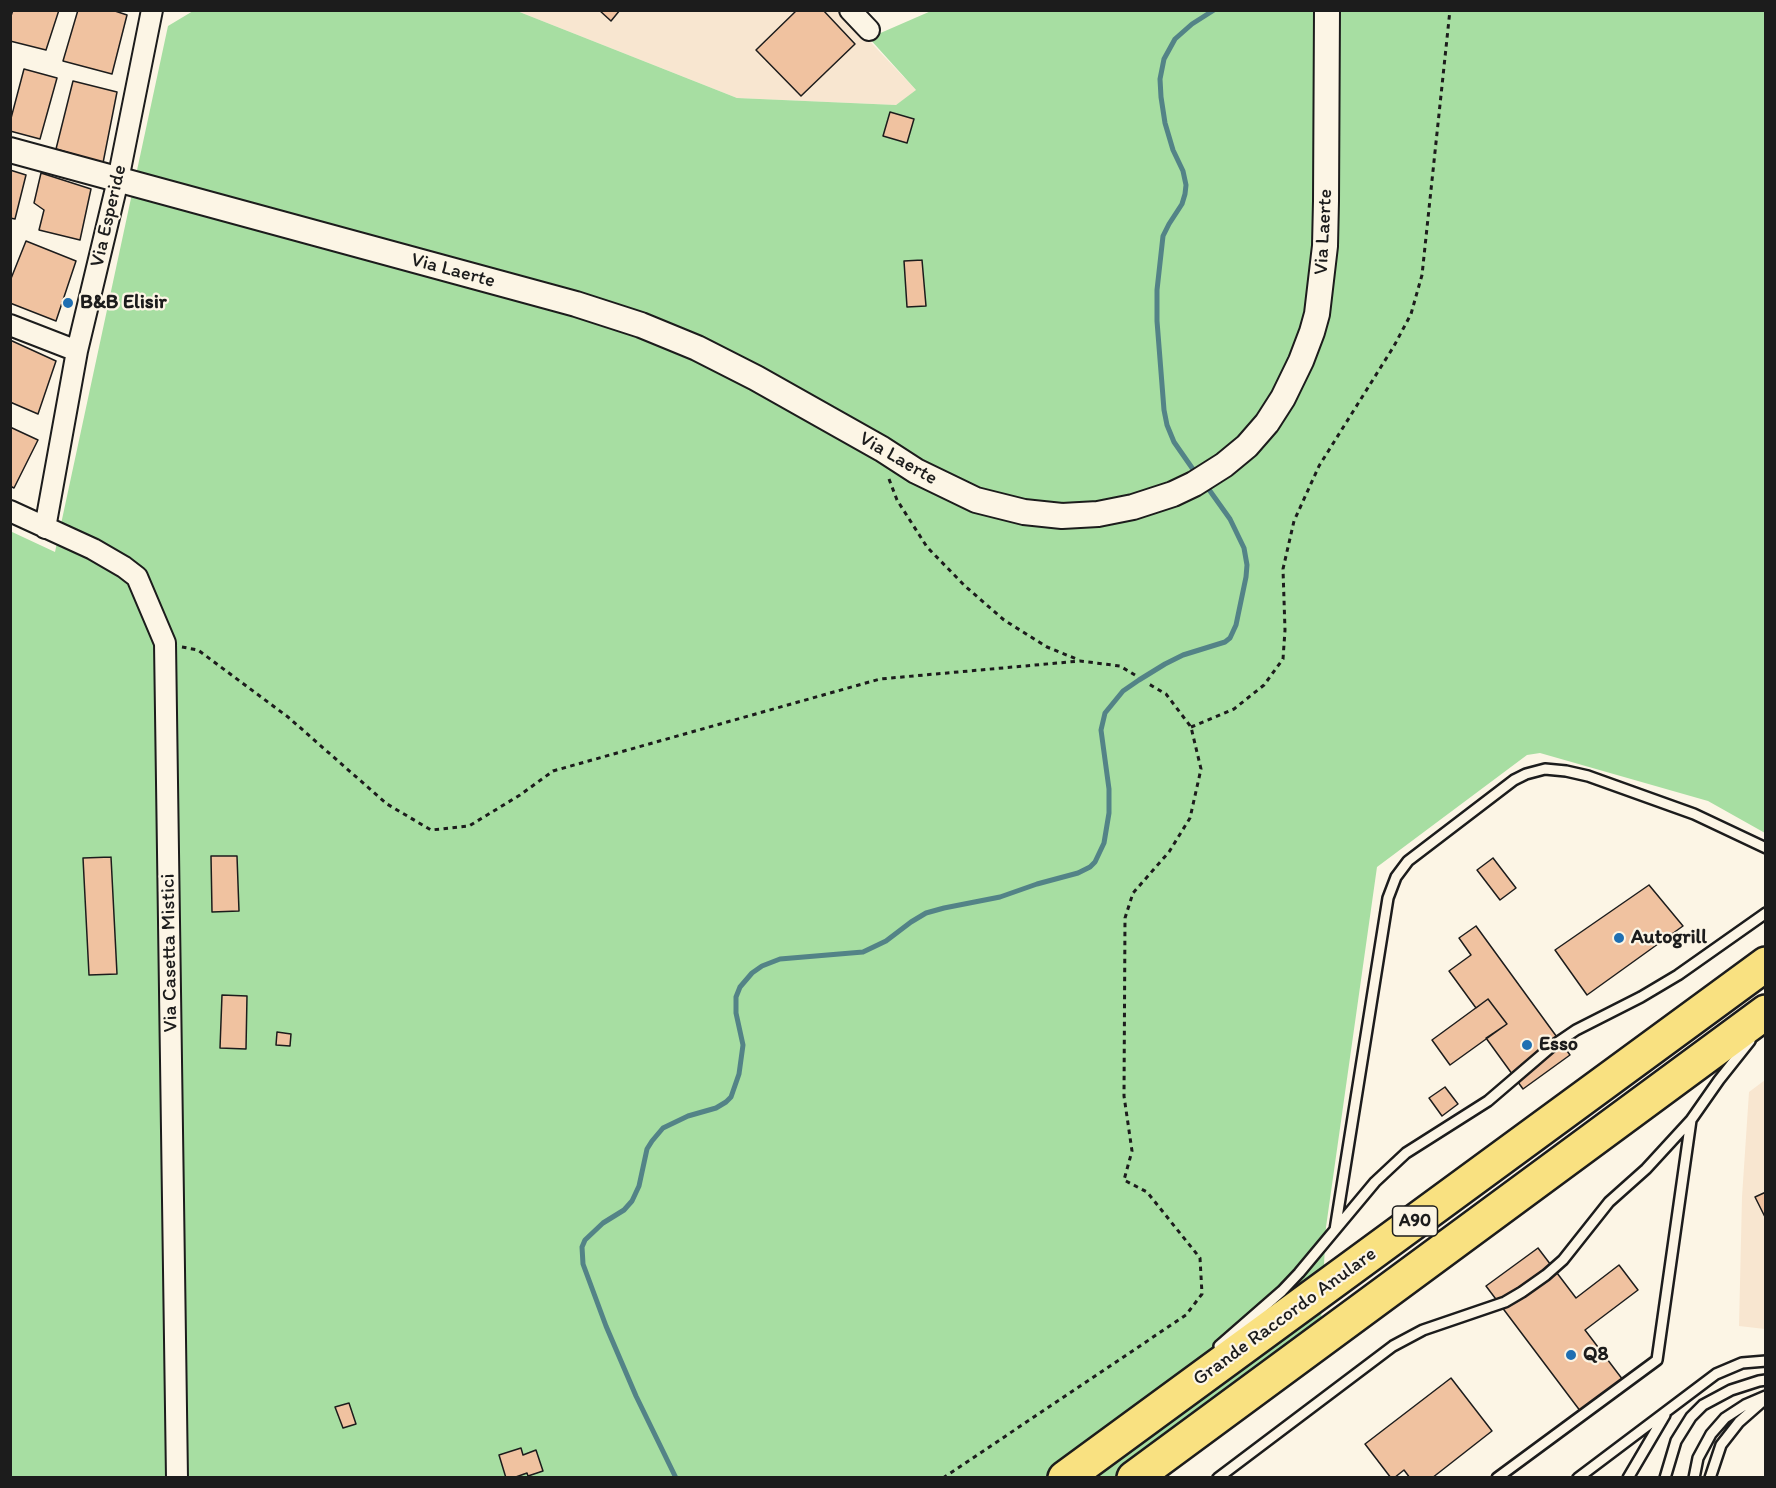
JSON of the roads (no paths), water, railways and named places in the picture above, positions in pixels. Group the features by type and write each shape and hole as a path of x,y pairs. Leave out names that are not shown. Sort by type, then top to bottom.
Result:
{"highway":[{"name":"Grande Raccordo Anulare","path":"1065,1478 1766,964"},
{"name":"Grande Raccordo Anulare","path":"1134,1478 1762,1025"}],"street":[{"name":"Via Esperide","path":"45,528 77,351 118,180 152,10"},
{"path":"850,10 869,30"},
{"name":"Via Laerte","path":"10,150 565,301 641,325 727,363 882,449 916,471 967,496 993,506 1024,512 1062,516 1098,514 1133,507 1173,494 1194,484 1236,456 1258,435 1276,410 1301,361 1317,314 1323,266 1326,210 1327,10"},
{"path":"10,325 77,351"},
{"name":"Via Casetta Mistici","path":"10,511 93,549 137,577 165,643 177,1478"}],"lane":[{"path":"1334,1231 1388,898 1396,877 1408,861 1514,780 1545,769 1588,776 1694,814 1766,848"},
{"path":"1214,1351 1299,1274 1375,1182 1399,1159 1488,1101 1565,1037 1678,975 1766,913"},
{"path":"1218,1478 1393,1346 1423,1330 1505,1302 1534,1285 1563,1260 1609,1202 1646,1169 1691,1120 1762,1025"},
{"path":"1497,1478 1657,1360 1691,1120"},
{"path":"1578,1478 1716,1374 1742,1363 1766,1361"},
{"path":"1142,1421 1186,1378"},
{"path":"1665,1478 1676,1441 1691,1417 1703,1405 1731,1390 1766,1380"},
{"path":"1694,1478 1698,1458 1711,1434 1725,1418 1745,1405 1766,1397"},
{"path":"1710,1478 1721,1445 1739,1422 1766,1397"},
{"path":"1628,1478 1668,1411"}],"waterway":[{"path":"1197,475 1174,442 1164,410 1157,321 1157,290 1163,236 1182,204 1186,185 1165,123 1160,79 1164,59 1175,39 1192,24 1214,10"},
{"path":"676,1478 636,1396 606,1326 583,1264 582,1247 585,1240 603,1223 624,1210 632,1201 639,1186 647,1149 663,1128 688,1116 716,1108 731,1097 739,1074 743,1045 736,1013 736,997 740,987 752,973 780,959 863,952 886,941 926,913 1000,897 1078,873 1095,862 1104,843 1109,813 1109,789 1101,730 1105,713 1123,691 1139,680 1183,655 1225,642 1230,638 1236,625 1246,577 1247,565 1244,548 1230,519 1205,484"}],"place":[{"name":"B&B Elisir","path":"68,303"},
{"name":"Autogrill","path":"1619,938"},
{"name":"Esso","path":"1527,1045"},
{"name":"Q8","path":"1571,1355"}]}
